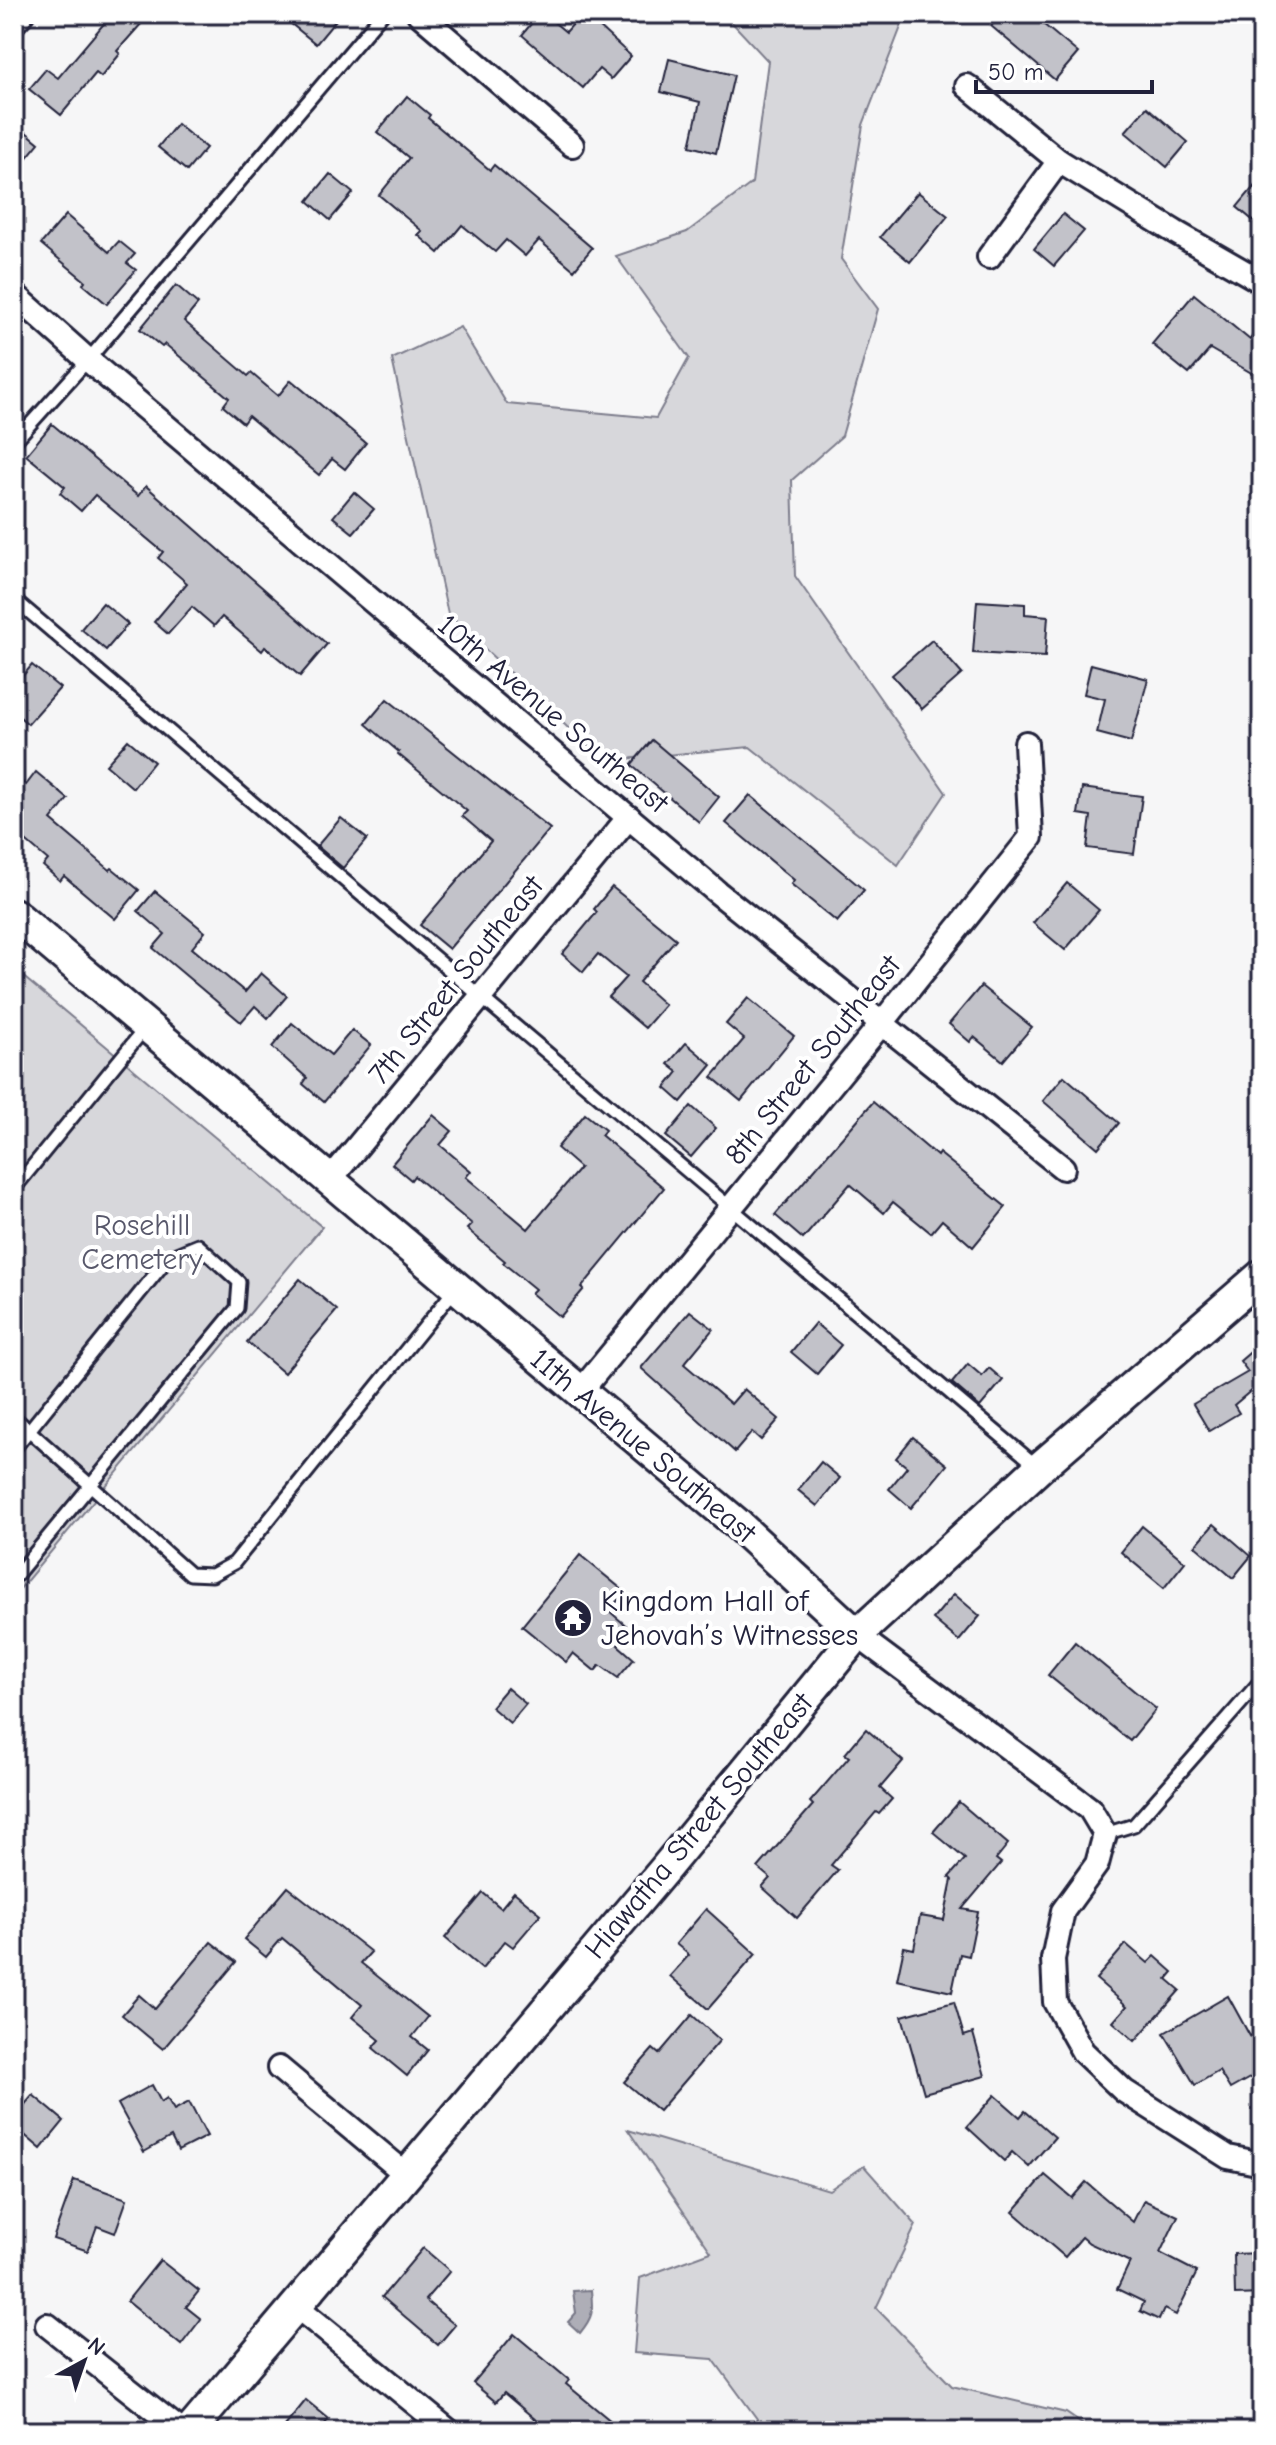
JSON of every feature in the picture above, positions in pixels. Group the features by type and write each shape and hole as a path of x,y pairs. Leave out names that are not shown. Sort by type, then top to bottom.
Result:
{"street":[{"path":"14,23 22,14"},
{"path":"419,14 572,145"},
{"path":"967,86 1059,161 1262,282"},
{"path":"989,257 1059,161"},
{"name":"10th Avenue Southeast","path":"14,294 717,892 1063,1168"},
{"name":"8th Street Southeast","path":"580,1392 1031,837 1026,743"},
{"name":"7th Street Southeast","path":"329,1181 629,817"},
{"name":"11th Avenue Southeast","path":"14,914 735,1522 857,1635 1090,1809 1105,1834"},
{"name":"Hiawatha Street Southeast","path":"190,2431 664,1870 857,1635 1039,1468 1262,1275"},
{"path":"1105,1834 1097,1864 1063,1911 1053,1959 1055,2002 1083,2052 1124,2091 1228,2157 1262,2164"},
{"path":"279,2068 407,2175"},
{"path":"296,2306 449,2431"},
{"path":"47,2325 181,2431"}],"lane":[{"path":"14,442 88,360 382,14"},
{"path":"14,599 1039,1468"},
{"path":"14,1189 146,1027"},
{"path":"14,1449 169,1257 198,1245 239,1282 237,1308 14,1578"},
{"path":"14,1417 190,1574 212,1575 234,1563 456,1287"},
{"path":"1105,1834 1134,1825 1257,1685"}],"green space":[{"path":"724,14 906,14 863,125 841,259 878,309 842,436 792,480 795,576 946,793 898,865 750,747 603,761 448,614 392,359 460,327 507,404 656,418 689,358 616,256 687,232 752,183 768,61"},
{"name":"Rosehill Cemetery","path":"14,969 322,1227 14,1596"},
{"path":"628,2130 829,2190 864,2166 916,2225 876,2308 952,2386 1066,2413 1092,2431 766,2431 713,2359 634,2353 640,2278 711,2252"}],"shaded area":[{"path":"591,2290 592,2313 580,2333 568,2322 576,2313 573,2291"}],"building":[{"path":"112,14 150,14 117,51 120,54 101,77 96,73 61,115 29,89 46,69 58,78"},
{"path":"279,14 341,14 316,44"},
{"path":"539,14 544,14 566,32 585,14 631,56 611,79 599,69 583,88 522,35"},
{"path":"1002,14 1031,14 1078,53 1055,80 991,26"},
{"path":"669,59 734,75 716,153 690,146 700,102 661,92"},
{"path":"407,96 430,115 428,118 490,170 494,165 592,248 574,270 539,240 525,256 506,240 495,252 462,225 439,253 418,235 422,231 379,195 409,158 377,132"},
{"path":"1147,107 1188,142 1167,167 1125,132"},
{"path":"14,122 39,143 14,173"},
{"path":"177,124 206,148 187,171 158,147"},
{"path":"330,174 353,193 330,220 308,201"},
{"path":"1262,177 1262,228 1237,207"},
{"path":"918,192 948,216 910,262 880,237"},
{"path":"1063,214 1084,231 1054,266 1034,249"},
{"path":"66,215 109,252 119,241 135,254 127,263 136,270 107,304 41,244"},
{"path":"176,285 198,304 184,321 248,376 251,373 278,396 291,380 366,443 345,469 332,459 319,475 248,416 243,423 223,406 229,398 165,344 162,347 140,329"},
{"path":"1194,294 1250,340 1262,319 1262,379 1210,349 1189,374 1152,344"},
{"path":"52,424 138,496 146,486 327,644 300,676 265,647 262,651 222,617 214,626 192,607 168,634 154,622 187,583 158,558 163,552 95,495 81,511 60,493 65,487 26,455"},
{"path":"354,492 374,509 353,533 333,517"},
{"path":"977,601 1025,604 1025,614 1048,616 1045,657 973,653"},
{"path":"103,603 128,624 106,650 81,629"},
{"path":"932,640 962,674 922,709 892,675"},
{"path":"1091,664 1148,679 1131,742 1097,733 1105,699 1084,694"},
{"path":"32,665 60,688 28,724 14,712 14,686"},
{"path":"387,699 550,829 449,949 420,925 491,841 462,816 467,811 366,724"},
{"path":"128,740 154,762 133,788 106,765"},
{"path":"652,740 719,797 699,822 631,765"},
{"path":"36,772 68,799 51,820 110,870 112,868 139,890 115,919 64,876 60,881 43,866 48,860 14,831 14,775 26,785"},
{"path":"1082,788 1142,796 1134,854 1087,848 1091,816 1078,814"},
{"path":"750,795 864,890 837,922 791,884 794,880 726,823"},
{"path":"341,818 367,839 343,868 317,846"},
{"path":"1067,883 1099,910 1065,950 1033,923"},
{"path":"612,887 676,939 639,982 665,1005 645,1028 608,997 626,977 598,954 583,972 562,954 597,912 594,909"},
{"path":"155,891 205,932 192,948 245,992 261,973 287,996 268,1018 255,1006 241,1022 153,948 165,934 138,911"},
{"path":"981,986 1032,1027 1003,1061 974,1037 970,1042 949,1024"},
{"path":"748,998 794,1036 741,1101 712,1077 744,1039 726,1024"},
{"path":"292,1023 331,1055 352,1030 371,1045 324,1102 303,1084 307,1078 272,1047"},
{"path":"686,1043 712,1065 681,1102 665,1088 678,1072 668,1064"},
{"path":"1064,1076 1119,1123 1098,1148 1043,1101"},
{"path":"873,1102 937,1156 939,1153 1006,1207 973,1247 942,1220 931,1233 893,1202 884,1213 850,1184 803,1239 775,1215"},
{"path":"691,1106 716,1128 691,1157 666,1136"},
{"path":"585,1114 605,1130 601,1135 664,1188 560,1317 531,1293 535,1289 467,1229 472,1224 414,1176 411,1180 392,1164 433,1115 452,1131 440,1145 471,1171 466,1177 528,1229 580,1168 557,1148"},
{"path":"300,1279 337,1310 284,1373 247,1342"},
{"path":"690,1311 713,1329 684,1364 731,1404 744,1389 779,1419 761,1440 752,1432 735,1452 641,1368"},
{"path":"815,1323 841,1345 817,1374 791,1352"},
{"path":"1262,1342 1262,1388 1259,1384 1234,1405 1239,1413 1209,1431 1193,1404 1248,1372 1240,1361"},
{"path":"968,1364 982,1376 989,1368 1003,1380 980,1407 952,1383"},
{"path":"913,1437 947,1465 911,1508 889,1489 907,1467 896,1458"},
{"path":"821,1462 840,1478 817,1506 798,1490"},
{"path":"1214,1524 1251,1556 1233,1578 1195,1546"},
{"path":"1142,1526 1185,1562 1164,1588 1121,1552"},
{"name":"Kingdom Hall of Jehovah’s Witnesses","path":"580,1555 625,1592 609,1611 630,1629 618,1645 634,1659 618,1678 600,1665 595,1671 573,1653 566,1662 522,1626"},
{"path":"954,1594 980,1616 959,1641 933,1619"},
{"path":"1075,1642 1156,1709 1130,1741 1048,1675"},
{"path":"507,1688 526,1704 510,1723 491,1707"},
{"path":"866,1729 903,1761 880,1788 892,1799 879,1814 876,1812 831,1865 838,1870 797,1918 762,1887 770,1878 758,1868 813,1805 810,1802 849,1757 845,1754"},
{"path":"959,1802 1008,1844 996,1859 1001,1863 962,1909 978,1912 969,1956 960,1954 952,1992 897,1980 904,1947 914,1949 920,1916 944,1920 952,1880 949,1877 965,1859 933,1832"},
{"path":"288,1887 371,1952 361,1963 428,2017 412,2037 428,2050 407,2076 373,2048 380,2040 352,2017 362,2005 282,1938 266,1957 244,1939"},
{"path":"514,1892 541,1914 513,1947 505,1941 482,1969 445,1938 483,1893 501,1908"},
{"path":"706,1909 756,1954 708,2009 670,1976 689,1955 676,1944"},
{"path":"211,1942 236,1962 163,2049 122,2015 139,1995 155,2009"},
{"path":"1126,1944 1148,1963 1155,1956 1173,1972 1167,1979 1180,1990 1135,2041 1113,2022 1127,2006 1096,1979"},
{"path":"1228,1996 1250,2036 1262,2029 1262,2071 1230,2089 1219,2071 1195,2085 1164,2033"},
{"path":"954,2002 964,2036 973,2033 985,2076 924,2093 902,2016"},
{"path":"692,2015 720,2040 659,2111 624,2082 653,2049 659,2054"},
{"path":"152,2085 161,2102 167,2098 174,2110 189,2102 207,2136 178,2151 171,2137 144,2152 118,2104"},
{"path":"33,2095 64,2121 41,2149 14,2126 14,2117"},
{"path":"995,2095 1020,2117 1025,2111 1055,2137 1029,2167 1012,2152 1004,2161 967,2127"},
{"path":"1045,2175 1072,2198 1086,2182 1133,2222 1144,2200 1178,2216 1160,2253 1197,2272 1176,2315 1164,2309 1159,2320 1140,2311 1144,2302 1117,2289 1130,2262 1082,2237 1065,2257 1013,2212"},
{"path":"74,2180 127,2199 115,2233 97,2226 88,2251 53,2239"},
{"path":"423,2248 450,2271 425,2300 455,2325 438,2345 382,2297"},
{"path":"1262,2253 1262,2294 1235,2295 1234,2254"},
{"path":"160,2260 199,2291 186,2307 201,2319 181,2345 127,2301"},
{"path":"514,2334 569,2380 566,2384 623,2431 549,2431 504,2393 496,2402 473,2383"},
{"path":"306,2400 329,2419 319,2431 281,2431"}],"place":[{"name":"Kingdom Hall of Jehovah’s Witnesses","path":"573,1618"}]}
